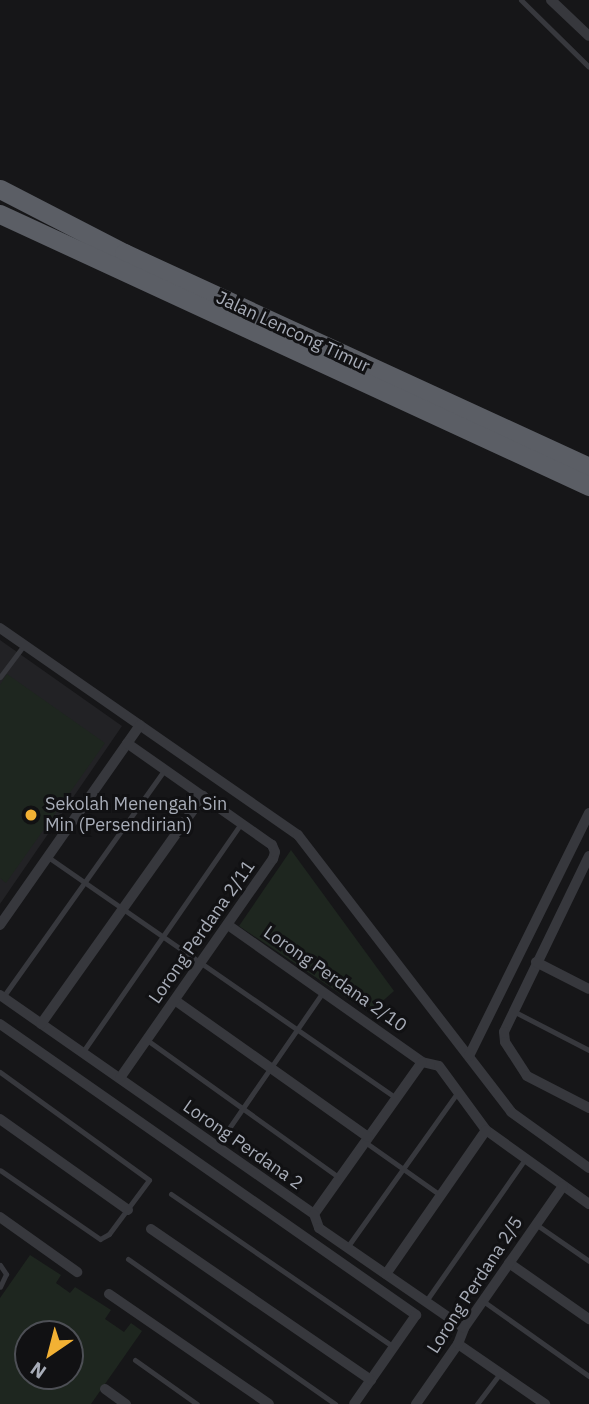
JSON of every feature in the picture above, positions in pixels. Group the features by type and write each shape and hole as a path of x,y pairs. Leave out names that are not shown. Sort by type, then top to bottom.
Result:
{"highway":[{"name":"Jalan Lencong Timur","path":"0,189 161,270 589,467"},
{"name":"Jalan Lencong Timur","path":"0,214 589,486"}],"street":[{"path":"551,0 589,36"},
{"path":"0,628 298,835 511,1112 589,1168"},
{"path":"0,925 140,725"},
{"name":"Lorong Perdana 2/11","path":"120,1078 176,1001 275,852 272,845 127,743"},
{"path":"41,1024 203,796"},
{"path":"469,1056 589,813"},
{"path":"570,852 588,859 512,1010 504,1032 505,1042 519,1068 537,1083 589,1108"},
{"name":"Lorong Perdana 2/10","path":"228,925 422,1062 439,1066 486,1130 589,1204"},
{"path":"536,962 589,989"},
{"name":"Lorong Perdana 2","path":"1,996 314,1214 319,1228 464,1328"},
{"path":"176,1001 367,1140"},
{"path":"0,1024 416,1315 354,1404"},
{"path":"314,1214 422,1062"},
{"path":"0,1119 128,1210"},
{"path":"386,1274 486,1130"},
{"name":"Lorong Perdana 2/5","path":"416,1404 458,1344 464,1328 563,1186"},
{"path":"0,1217 78,1272"},
{"path":"151,1229 371,1380"},
{"path":"509,1263 589,1319"},
{"path":"109,1294 269,1404"},
{"path":"458,1344 538,1402"},
{"path":"105,1389 127,1404"}],"lane":[{"path":"521,0 589,67"},
{"path":"0,677 24,645"},
{"path":"1,996 165,769"},
{"path":"82,1053 241,823"},
{"path":"48,857 396,1098"},
{"path":"216,1147 323,992"},
{"path":"512,1010 589,1050"},
{"path":"147,1040 340,1178"},
{"path":"0,1072 145,1176 147,1185 109,1234 100,1239 0,1170"},
{"path":"348,1246 458,1092"},
{"path":"367,1140 441,1195"},
{"path":"426,1301 525,1159"},
{"path":"171,1194 394,1347"},
{"path":"536,1224 589,1261"},
{"path":"128,1259 335,1404"},
{"path":"0,1265 6,1274 0,1287"},
{"path":"483,1301 589,1376"},
{"path":"135,1360 197,1404"},
{"path":"477,1404 500,1373"}],"shaded area":[{"name":"Sekolah Menengah Sin Min (Persendirian)","path":"0,640 122,726 0,904"},
{"name":"Sekolah Menengah Sin Min (Persendirian)","path":"7,674 105,743 6,883 0,878 0,685"},
{"path":"291,850 394,991 369,1013 239,926"},
{"path":"30,1255 61,1275 56,1283 70,1293 75,1287 111,1310 105,1319 124,1332 131,1323 142,1331 91,1404 0,1404 0,1298"}],"place":[{"name":"Sekolah Menengah Sin Min (Persendirian)","path":"31,815"}]}
